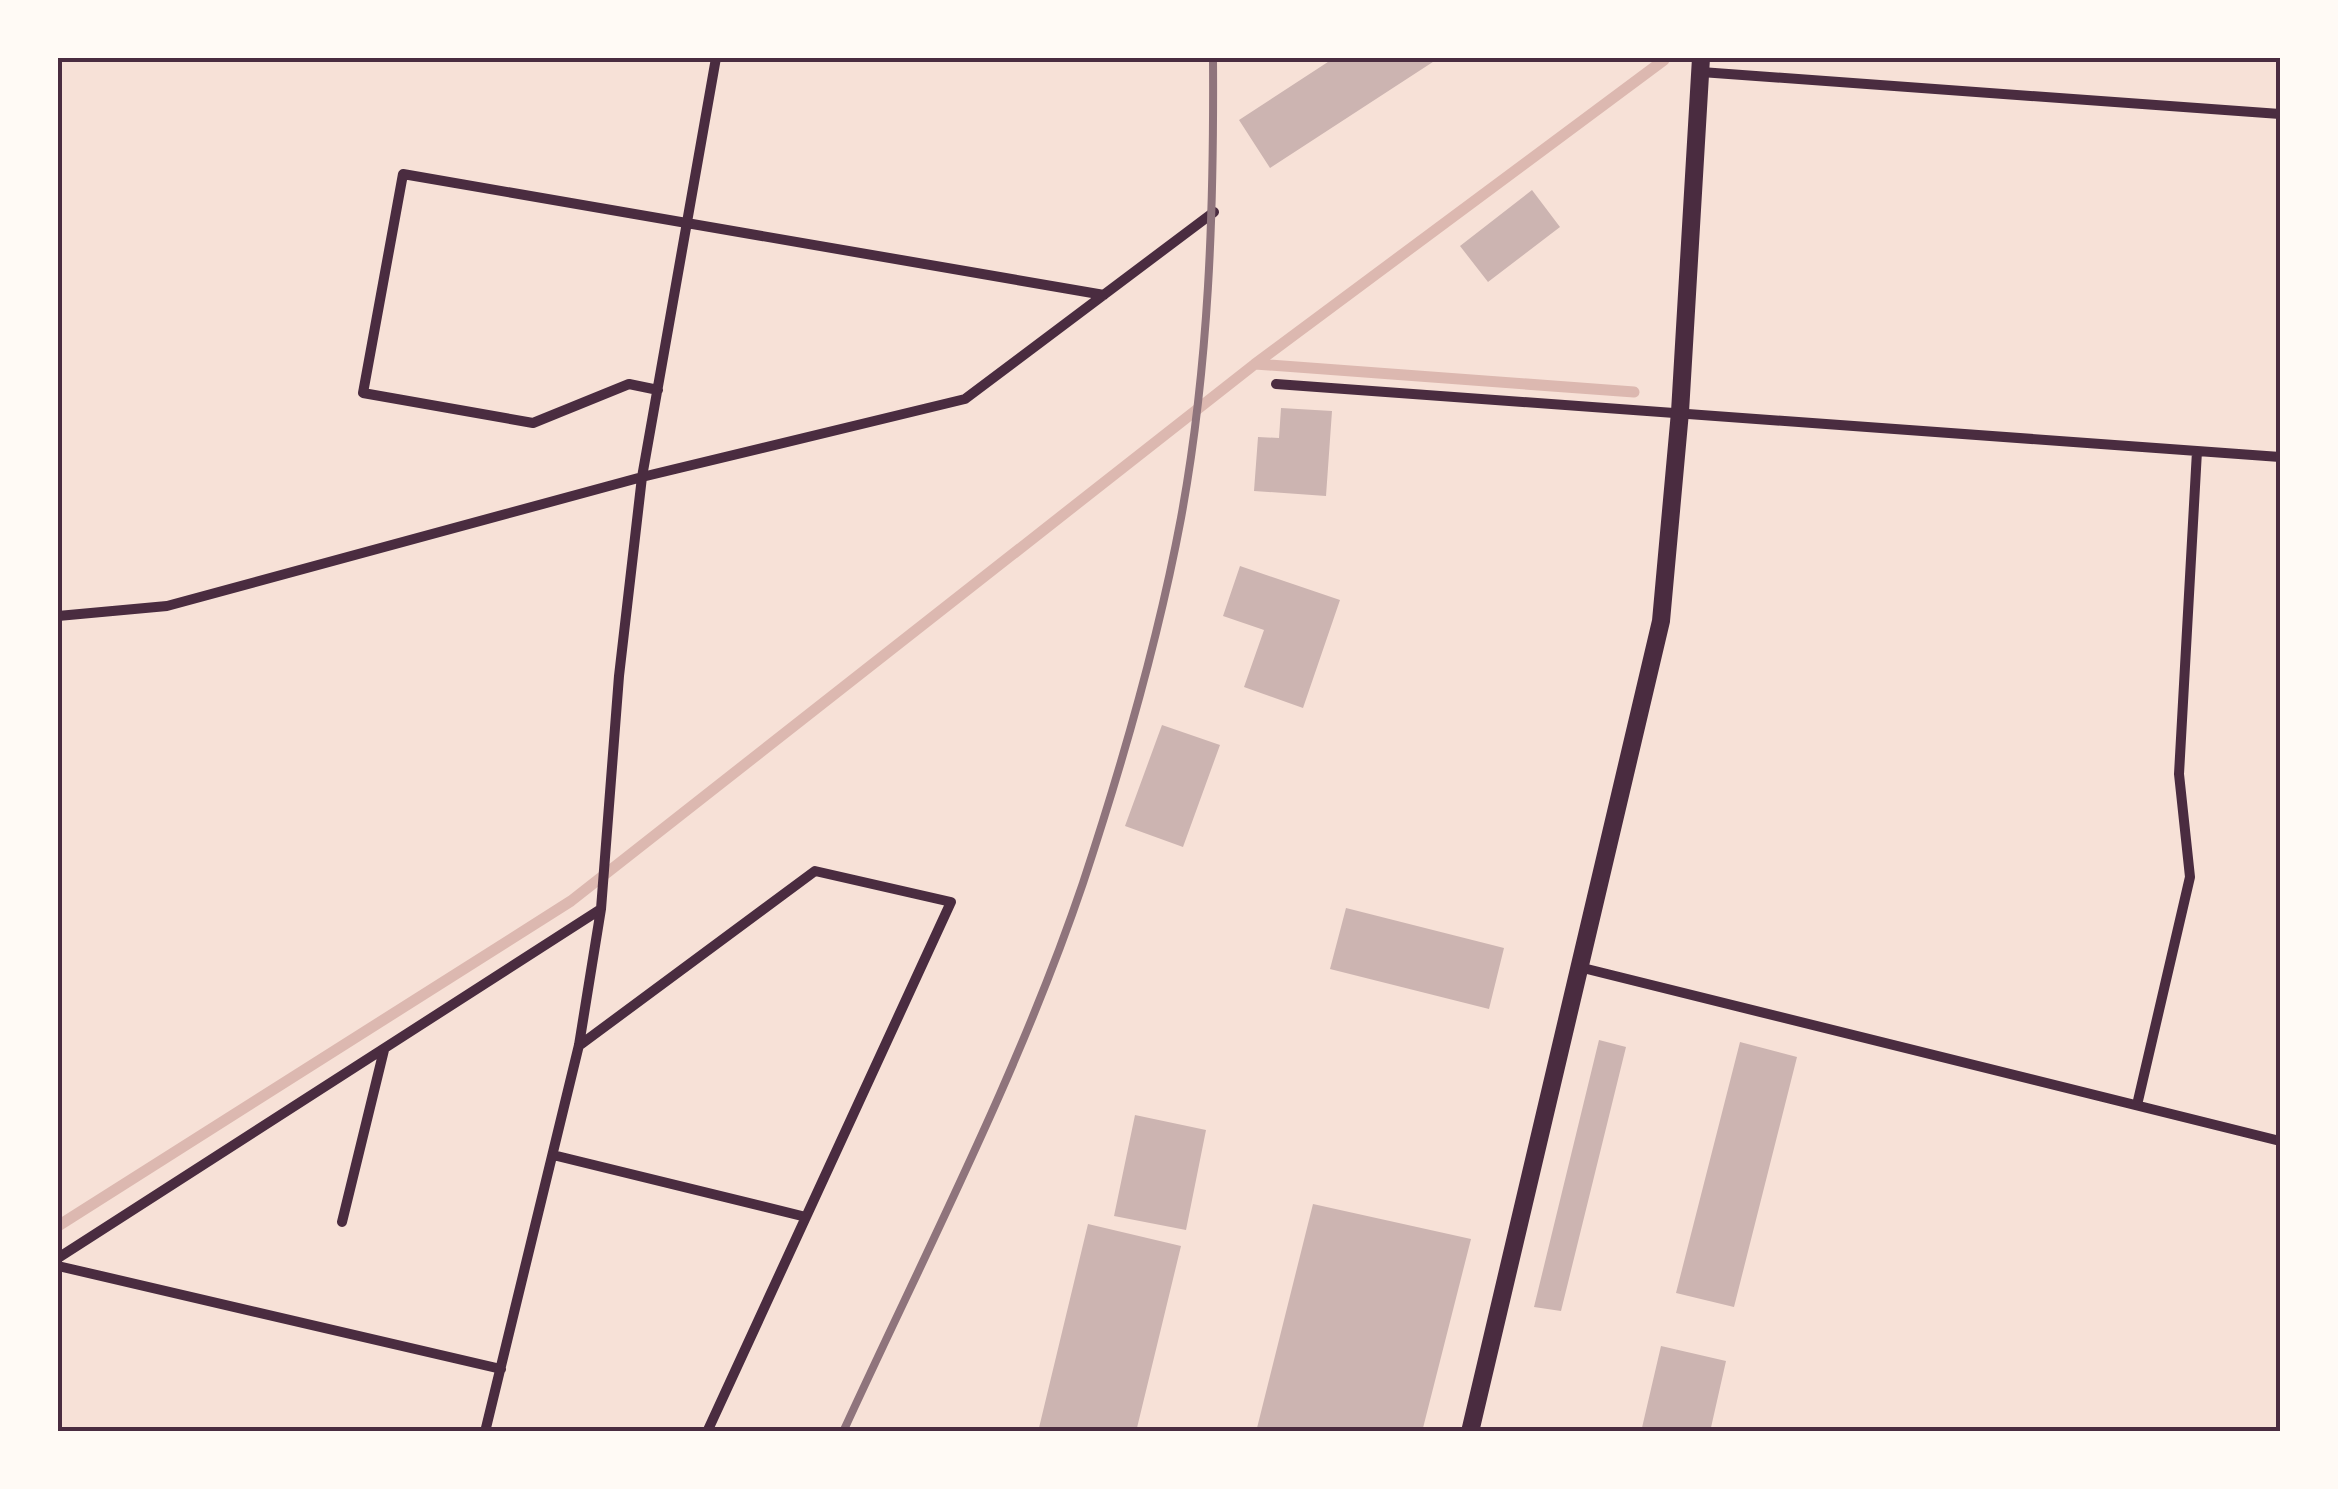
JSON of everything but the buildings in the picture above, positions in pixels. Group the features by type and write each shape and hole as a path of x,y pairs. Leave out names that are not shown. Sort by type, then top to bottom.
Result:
{"street":[{"path":"485,1432 580,1045 601,910 619,676 642,477 716,58"},
{"path":"1470,1432 1583,968 1661,621 1680,412 1701,65 2280,114"},
{"path":"658,390 629,384 532,423 363,393 403,174 1104,296"},
{"path":"58,616 167,606 642,477 964,399 1214,212"},
{"path":"1276,384 2280,457"},
{"path":"2136,1106 2190,877 2178,774 2197,451"},
{"path":"580,1045 815,871 951,902 707,1432"},
{"path":"58,1258 601,910"},
{"path":"1583,968 2280,1141"},
{"path":"342,1222 384,1048"},
{"path":"553,1155 806,1217"},
{"path":"58,1266 501,1369"}],"waterway":[{"path":"58,1226 571,901 1255,364 1664,60"},
{"path":"1255,364 1634,392"}],"railway":[{"path":"843,1432 1030,1023 1083,883 1138,702 1172,564 1198,403 1211,231 1213,58"}]}
